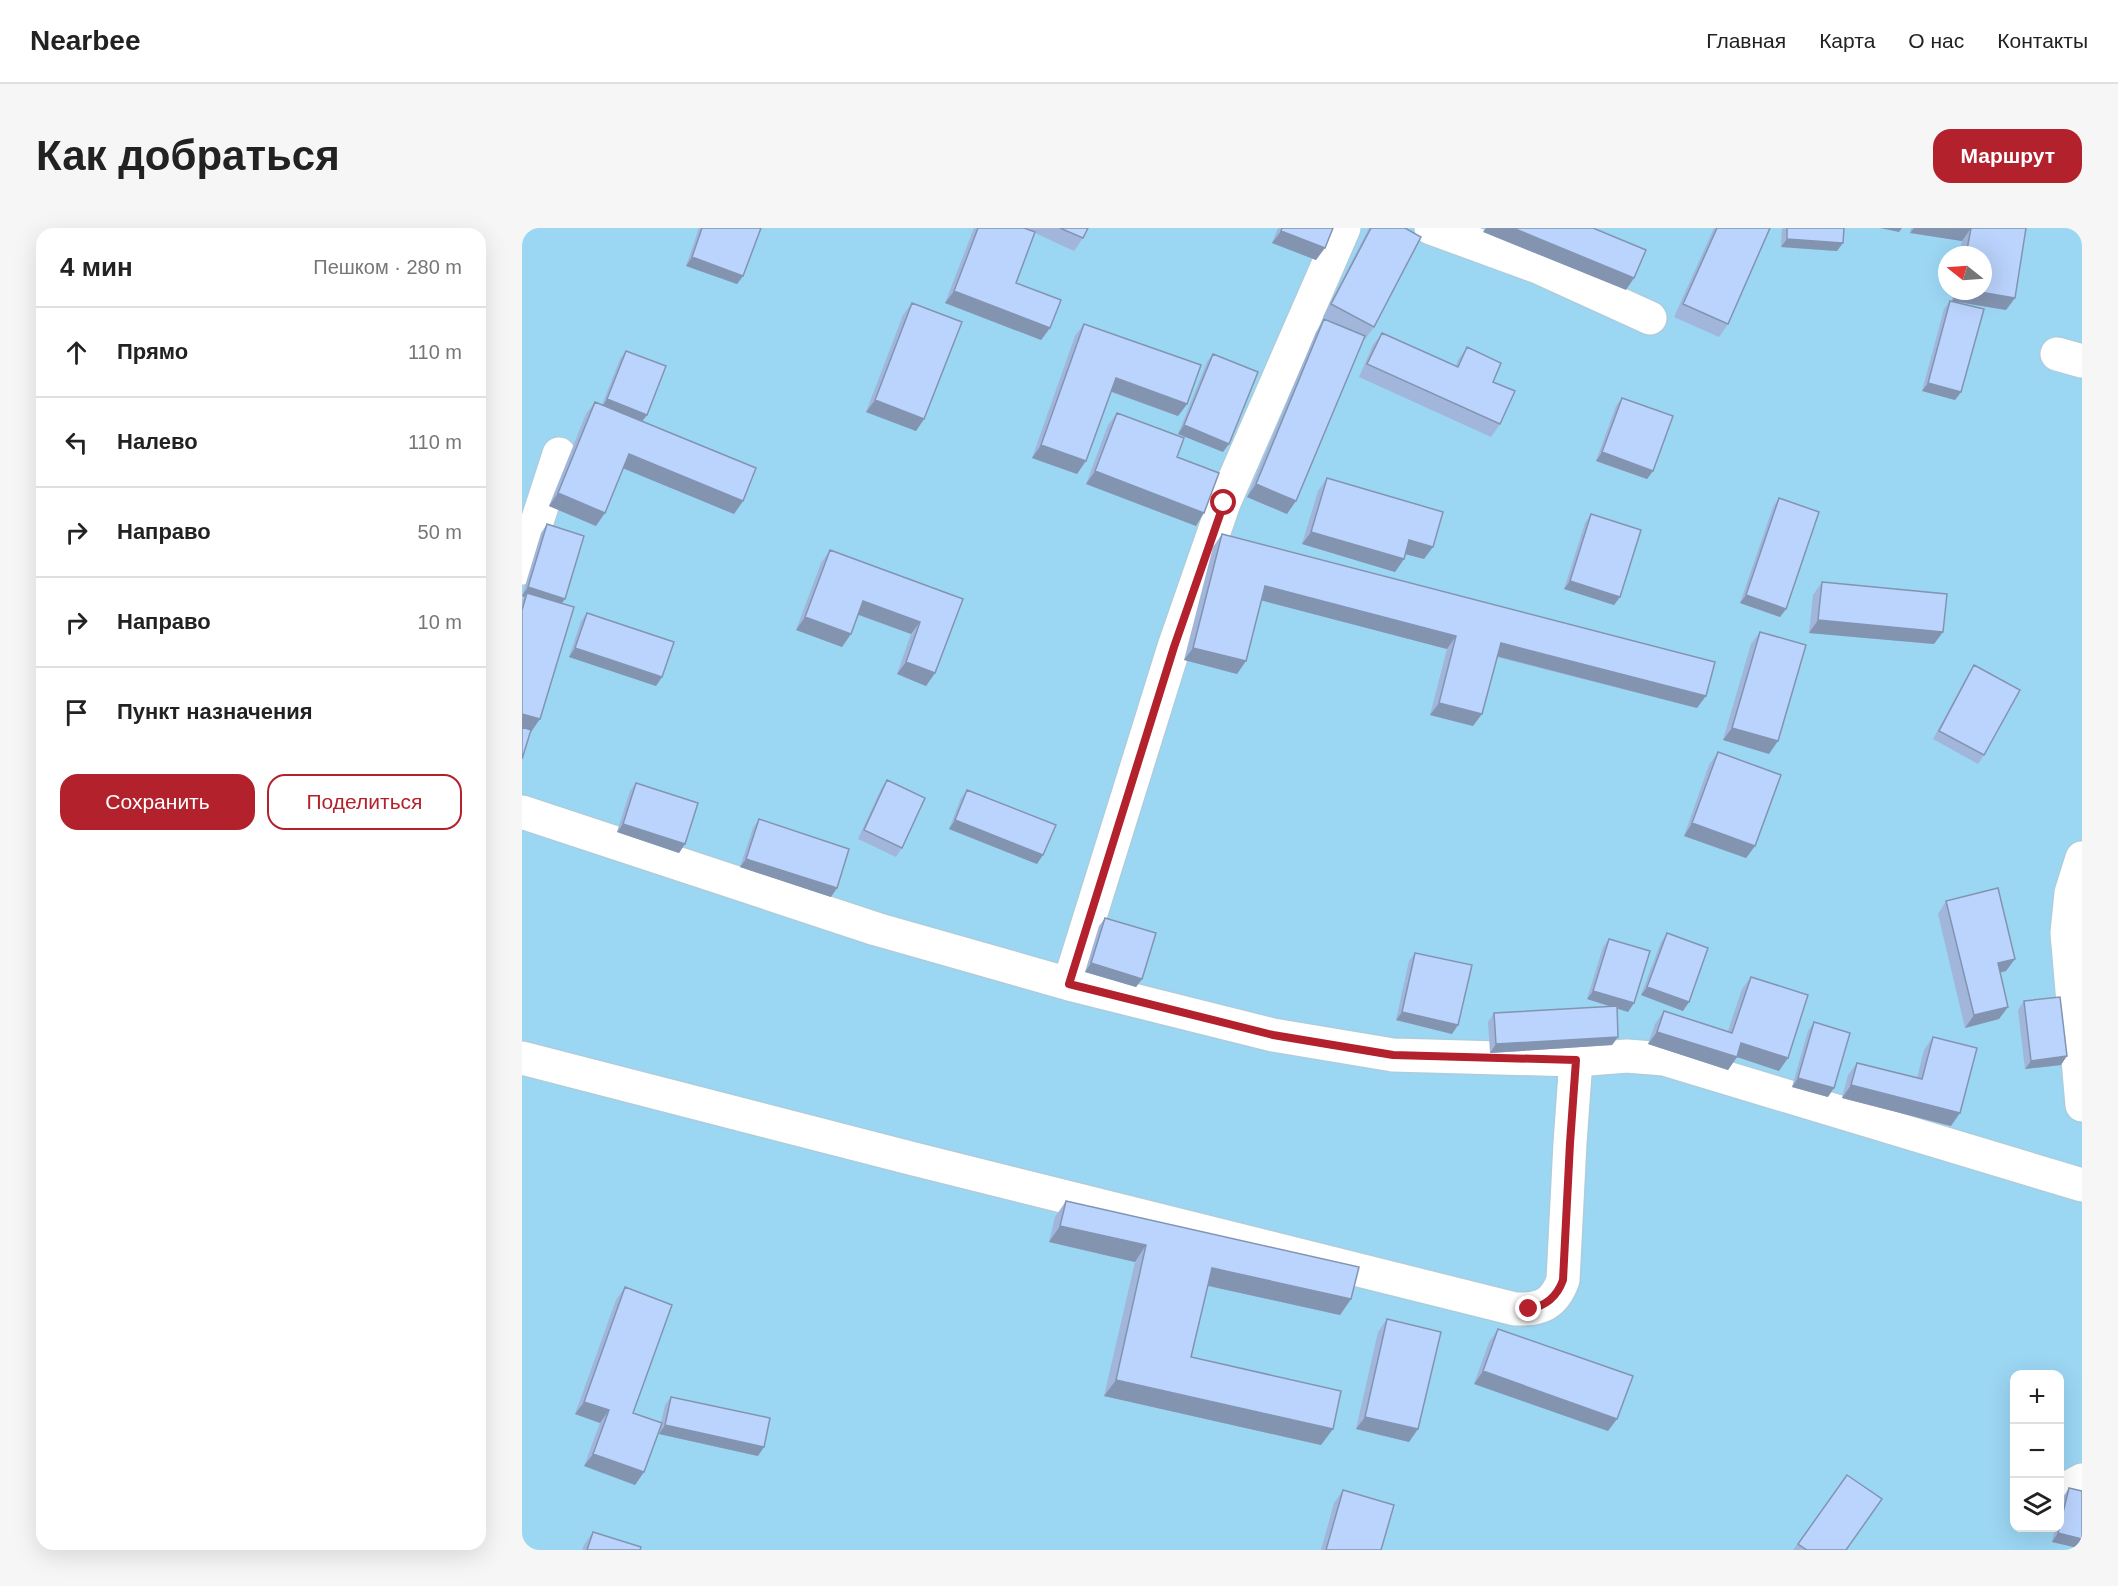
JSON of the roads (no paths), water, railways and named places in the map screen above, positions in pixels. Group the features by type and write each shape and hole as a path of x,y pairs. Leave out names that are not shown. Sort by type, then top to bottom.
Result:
{"lane":[{"path":"1069,984 1170,658 1224,503 1344,228"},
{"path":"1431,228 1538,267 1650,318"},
{"path":"522,568 559,454"},
{"path":"522,812 876,929 1069,984 1273,1035 1393,1055 1576,1060 1627,1056 1648,1057 1678,1063 2082,1185"},
{"path":"2082,858 2071,893 2067,933 2082,1105"},
{"path":"522,1058 925,1162 1515,1308 1529,1309 1540,1307 1552,1299 1563,1280 1576,1060"},
{"path":"2064,1490 2082,1479"}]}
